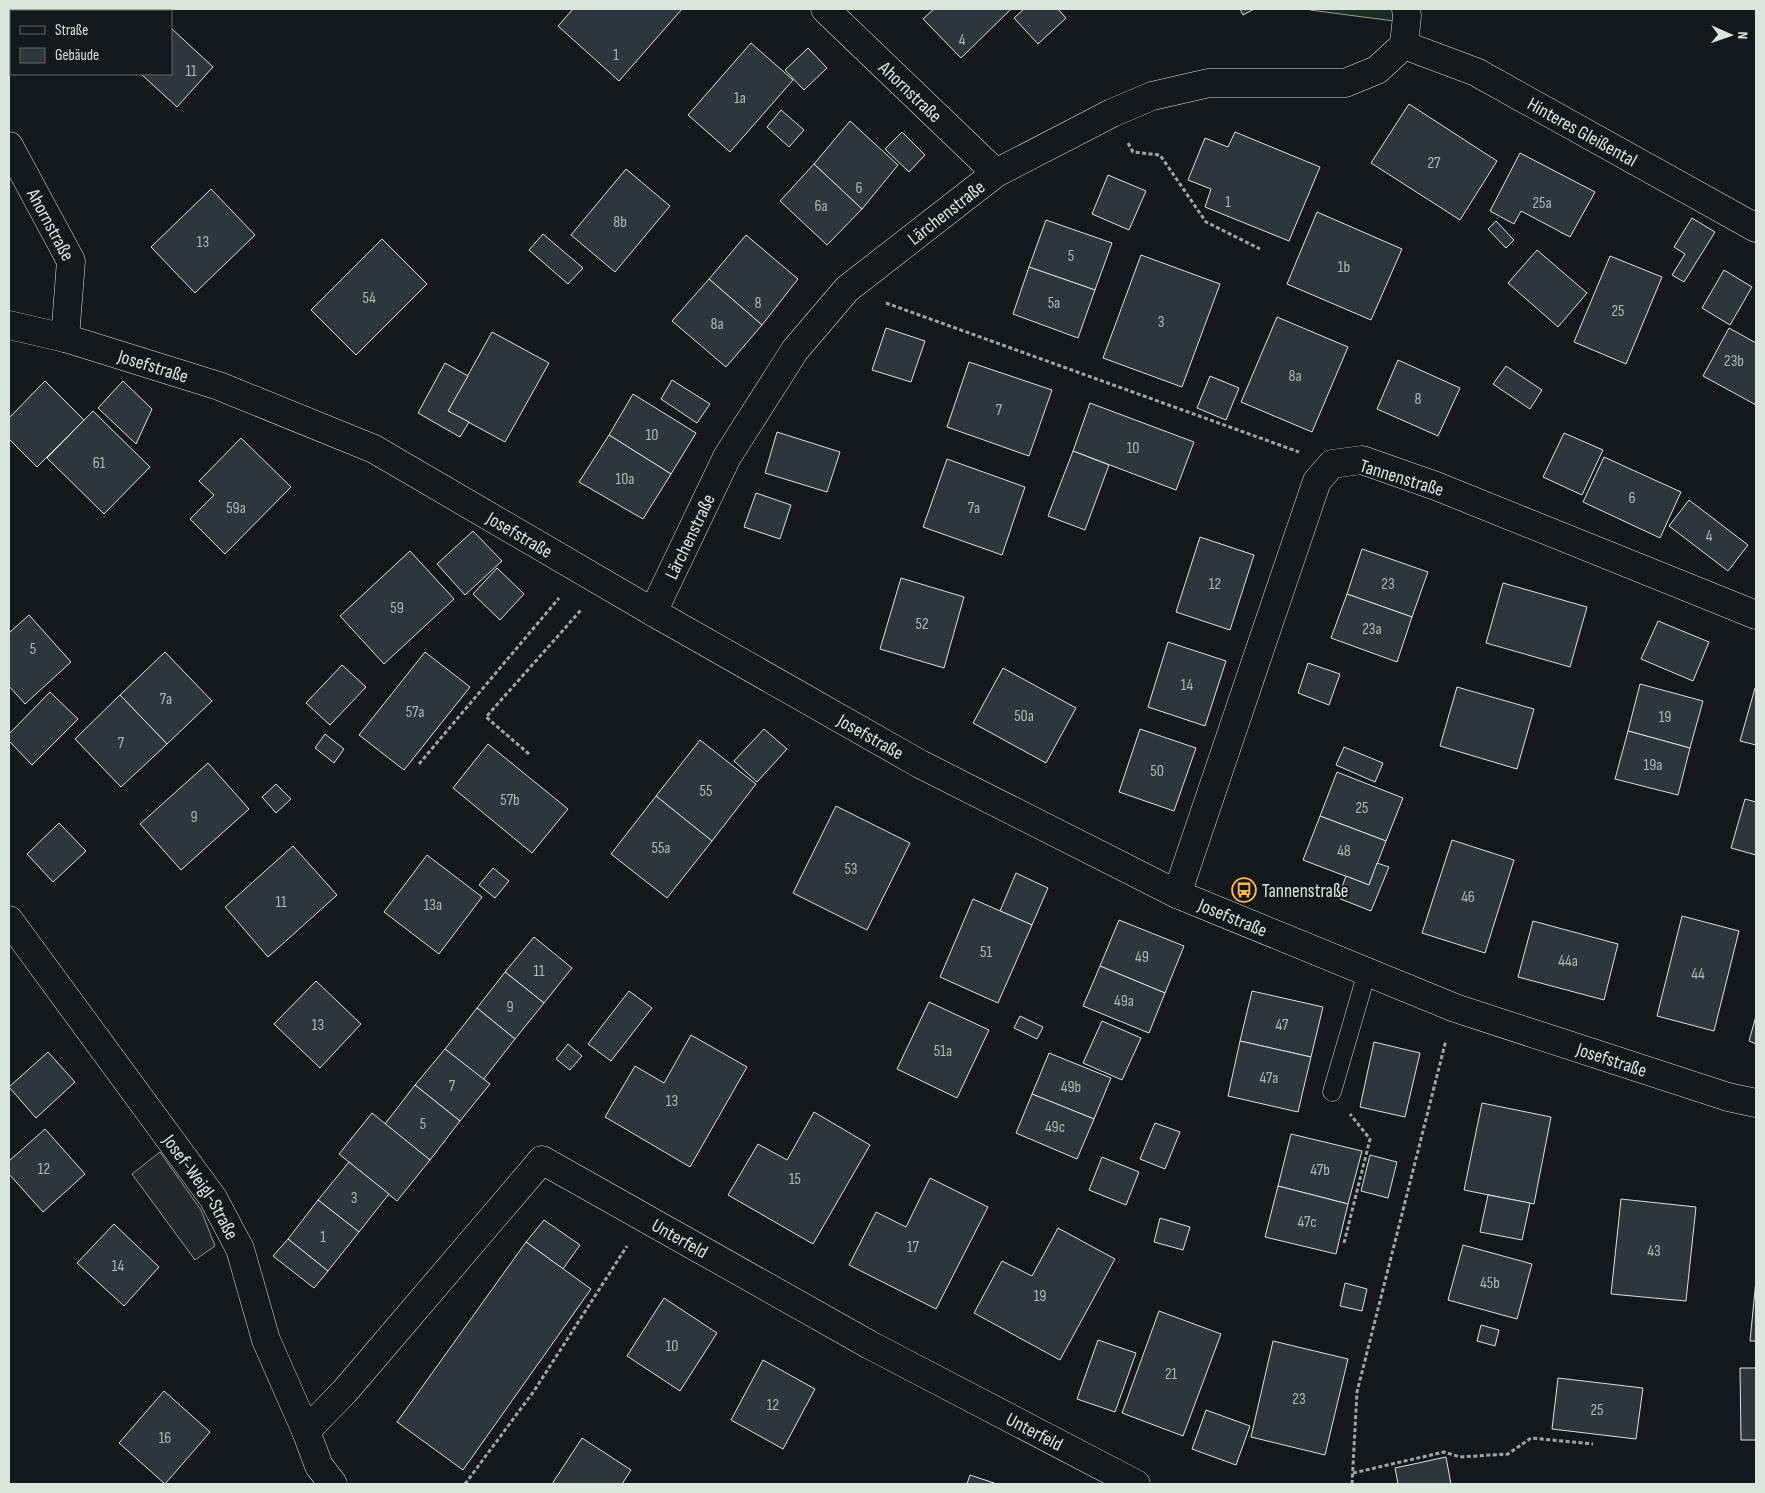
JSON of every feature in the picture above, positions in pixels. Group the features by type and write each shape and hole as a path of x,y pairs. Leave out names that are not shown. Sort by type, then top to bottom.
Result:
{"street":[{"name":"Ahornstraße","path":"825,9 996,173"},
{"path":"1404,45 1406,9"},
{"name":"Lärchenstraße","path":"653,612 727,457 795,350 847,289 996,173 1112,113 1152,96 1209,83 1345,83 1377,70 1404,45"},
{"name":"Hinteres Gleißental","path":"1404,45 1476,72 1756,228"},
{"name":"Ahornstraße","path":"9,146 71,261 65,338"},
{"name":"Josefstraße","path":"9,326 65,338 219,386 374,448 653,612 920,764 1177,894 1454,1008 1728,1097 1756,1103"},
{"name":"Tannenstraße","path":"1177,894 1317,481 1332,464 1362,460 1436,486 1756,615"},
{"name":"Josef-Weigl-Straße","path":"9,920 212,1198 240,1249 266,1340 306,1431 319,1466 333,1484"},
{"name":"Unterfeld","path":"306,1431 345,1391 542,1160 870,1345 1136,1484"}],"lane":[{"path":"1332,1092 1367,972"}],"path":[{"path":"1112,113 1133,152 1160,155 1206,222 1260,249"},
{"path":"847,289 1332,464"},
{"path":"529,754 486,717 593,577"},
{"path":"418,764 593,577"},
{"path":"1352,1484 1357,1392 1454,1008"},
{"path":"1332,1092 1370,1139 1344,1243"},
{"path":"465,1484 534,1391 645,1218"},
{"path":"1353,1473 1444,1452 1460,1456 1508,1454 1531,1438 1593,1444"}],"green space":[{"path":"1392,9 1394,21 1310,10"}],"shaded area":[{"path":"160,1152 201,1210 215,1246 195,1260 132,1174"}],"building":[{"path":"12,9 63,9 62,10"},
{"path":"573,9 682,9 619,81 558,26"},
{"path":"934,9 1011,9 961,58 923,19"},
{"path":"1024,9 1058,9 1066,18 1038,44 1014,18"},
{"path":"1240,9 1254,9 1243,15"},
{"path":"172,29 213,67 177,107 142,75 172,75"},
{"path":"751,43 793,80 730,152 688,115"},
{"path":"808,48 827,68 804,90 785,70"},
{"path":"1409,104 1497,161 1460,220 1371,163"},
{"path":"781,110 804,130 789,147 767,127"},
{"path":"850,121 898,165 862,209 814,164"},
{"path":"902,132 925,155 909,172 885,149"},
{"path":"1235,132 1320,167 1289,241 1205,207 1211,189 1188,180 1205,138 1228,147"},
{"path":"1520,153 1595,192 1570,237 1521,211 1514,224 1490,211"},
{"path":"814,164 862,209 827,245 780,201"},
{"path":"626,169 670,206 615,272 571,235"},
{"path":"1108,175 1146,191 1129,230 1092,214"},
{"path":"211,189 255,235 195,293 151,247"},
{"path":"1317,212 1402,249 1371,320 1287,284"},
{"path":"1692,218 1715,232 1684,282 1672,275 1685,254 1674,247"},
{"path":"1046,220 1112,243 1095,290 1029,267"},
{"path":"1496,221 1514,240 1506,248 1488,229"},
{"path":"543,234 583,268 568,284 529,250"},
{"path":"746,235 798,279 762,325 709,279"},
{"path":"382,239 427,284 356,355 311,310"},
{"path":"1537,250 1587,293 1558,327 1508,283"},
{"path":"1141,255 1220,284 1182,387 1103,358"},
{"path":"1610,256 1662,277 1626,364 1574,342"},
{"path":"1029,267 1095,290 1078,338 1013,314"},
{"path":"1724,270 1752,287 1730,325 1702,308"},
{"path":"709,279 762,325 726,367 672,321"},
{"path":"1277,317 1348,347 1312,432 1241,402"},
{"path":"886,328 925,341 911,382 872,370"},
{"path":"1729,328 1756,343 1756,405 1703,376"},
{"path":"492,332 549,363 505,442 448,411"},
{"path":"1398,360 1460,388 1438,436 1377,409"},
{"path":"969,362 1052,390 1029,456 947,427"},
{"path":"445,363 468,376 448,411 469,422 460,437 418,413"},
{"path":"1506,366 1542,390 1530,409 1493,384"},
{"path":"1210,376 1239,388 1226,420 1197,408"},
{"path":"672,380 710,404 697,423 661,399"},
{"path":"45,381 84,420 37,467 9,439 9,418"},
{"path":"123,381 152,409 136,444 98,408"},
{"path":"633,394 696,433 671,474 609,435"},
{"path":"1090,403 1194,442 1176,490 1073,451"},
{"path":"93,411 150,467 104,514 47,458"},
{"path":"777,432 840,452 827,492 765,473"},
{"path":"1564,433 1603,450 1582,495 1543,477"},
{"path":"609,435 671,474 643,519 579,482"},
{"path":"241,438 291,487 225,554 190,519 214,495 199,481"},
{"path":"1073,451 1109,465 1085,530 1048,516"},
{"path":"1604,457 1681,492 1660,538 1583,502"},
{"path":"947,459 1025,487 1002,555 923,527"},
{"path":"756,493 791,505 780,539 744,527"},
{"path":"1689,500 1748,545 1728,571 1669,526"},
{"path":"473,531 502,561 465,595 437,564"},
{"path":"1200,537 1254,555 1230,630 1176,612"},
{"path":"1362,549 1428,572 1412,617 1347,594"},
{"path":"410,551 454,599 384,664 340,616"},
{"path":"497,568 524,594 500,620 473,594"},
{"path":"901,578 964,597 944,668 880,649"},
{"path":"1503,583 1587,607 1570,667 1486,643"},
{"path":"1347,594 1412,617 1397,662 1331,638"},
{"path":"29,615 71,662 25,704 9,686 9,633"},
{"path":"1658,621 1709,642 1693,681 1641,659"},
{"path":"1168,642 1226,661 1205,726 1148,707"},
{"path":"165,652 212,701 167,744 120,695"},
{"path":"425,652 470,687 404,770 359,735"},
{"path":"1308,663 1340,674 1329,705 1298,693"},
{"path":"342,665 366,687 330,725 306,703"},
{"path":"1003,668 1076,708 1046,763 973,723"},
{"path":"1640,684 1703,701 1690,748 1628,731"},
{"path":"1457,687 1534,709 1517,769 1440,746"},
{"path":"1756,689 1756,745 1740,741"},
{"path":"50,692 78,719 32,765 9,741 9,734"},
{"path":"120,695 167,744 121,787 75,739"},
{"path":"764,729 787,749 757,782 734,761"},
{"path":"1140,729 1196,748 1174,811 1119,792"},
{"path":"1628,731 1690,748 1678,795 1615,779"},
{"path":"325,734 344,749 334,763 315,748"},
{"path":"700,740 756,784 712,841 656,796"},
{"path":"488,744 568,809 532,853 453,788"},
{"path":"1344,747 1383,763 1375,782 1336,765"},
{"path":"208,763 249,809 181,870 140,824"},
{"path":"1337,772 1403,798 1386,841 1320,816"},
{"path":"276,784 291,799 276,813 262,797"},
{"path":"656,796 712,841 667,898 611,854"},
{"path":"1745,799 1756,802 1756,855 1731,848"},
{"path":"836,806 910,843 867,930 793,893"},
{"path":"1320,816 1386,841 1369,885 1303,860"},
{"path":"59,823 86,851 53,882 27,854"},
{"path":"1452,840 1514,860 1485,953 1422,933"},
{"path":"293,846 337,895 268,957 225,907"},
{"path":"427,855 482,897 439,954 384,912"},
{"path":"1377,863 1389,867 1371,911 1338,898 1346,876 1369,885"},
{"path":"493,868 509,881 495,898 479,885"},
{"path":"1016,873 1048,888 1032,925 1000,911"},
{"path":"973,899 1032,925 998,1003 940,977"},
{"path":"1682,916 1739,931 1714,1031 1657,1016"},
{"path":"1119,920 1184,946 1165,993 1100,966"},
{"path":"1533,921 1618,944 1604,1000 1518,977"},
{"path":"534,937 572,968 544,1003 505,972"},
{"path":"1100,966 1165,993 1149,1033 1083,1006"},
{"path":"505,972 544,1003 515,1039 477,1008"},
{"path":"316,981 361,1024 320,1068 274,1024"},
{"path":"629,991 652,1008 611,1061 588,1044"},
{"path":"1252,991 1323,1007 1311,1057 1240,1041"},
{"path":"929,1002 989,1030 957,1098 897,1069"},
{"path":"477,1008 515,1039 483,1080 445,1049"},
{"path":"1020,1016 1043,1027 1037,1039 1014,1028"},
{"path":"1756,1016 1756,1044 1749,1041"},
{"path":"1102,1021 1141,1038 1122,1080 1083,1063"},
{"path":"691,1035 747,1067 690,1167 605,1117 635,1066 664,1083"},
{"path":"1240,1041 1311,1057 1298,1112 1228,1096"},
{"path":"1374,1042 1420,1053 1405,1117 1360,1107"},
{"path":"568,1044 582,1056 570,1070 556,1059"},
{"path":"445,1049 490,1084 460,1121 415,1085"},
{"path":"48,1052 75,1082 36,1118 9,1087"},
{"path":"1049,1053 1111,1078 1094,1119 1032,1094"},
{"path":"415,1085 460,1121 430,1160 385,1124"},
{"path":"1032,1094 1094,1119 1077,1159 1016,1133"},
{"path":"1482,1103 1551,1117 1534,1204 1464,1190"},
{"path":"814,1112 870,1145 813,1244 728,1195 758,1144 787,1160"},
{"path":"372,1113 430,1160 397,1201 339,1154"},
{"path":"1155,1123 1180,1132 1165,1169 1140,1159"},
{"path":"45,1129 85,1174 43,1212 9,1174 9,1161"},
{"path":"1291,1134 1362,1151 1348,1204 1278,1186"},
{"path":"1370,1155 1397,1162 1388,1198 1361,1191"},
{"path":"1102,1157 1139,1172 1126,1205 1089,1190"},
{"path":"349,1162 389,1194 359,1232 318,1200"},
{"path":"930,1178 988,1207 936,1309 849,1265 876,1212 906,1227"},
{"path":"1278,1186 1348,1204 1336,1254 1265,1237"},
{"path":"1488,1195 1530,1203 1522,1240 1480,1232"},
{"path":"1621,1199 1696,1207 1686,1301 1611,1294"},
{"path":"318,1200 359,1232 328,1271 288,1239"},
{"path":"1160,1218 1190,1227 1183,1250 1154,1242"},
{"path":"544,1220 580,1245 563,1269 526,1242"},
{"path":"114,1224 159,1267 124,1306 77,1263"},
{"path":"1058,1228 1115,1259 1060,1360 974,1313 1002,1261 1032,1276"},
{"path":"288,1239 328,1271 314,1288 273,1256"},
{"path":"526,1242 591,1289 463,1470 397,1422"},
{"path":"1463,1245 1532,1264 1517,1319 1448,1300"},
{"path":"1756,1280 1756,1341 1750,1341"},
{"path":"1345,1283 1367,1289 1362,1311 1340,1306"},
{"path":"664,1298 717,1333 680,1391 627,1356"},
{"path":"1159,1311 1221,1334 1183,1436 1122,1413"},
{"path":"1481,1325 1499,1330 1495,1346 1477,1341"},
{"path":"1098,1340 1136,1353 1115,1412 1077,1399"},
{"path":"1273,1341 1348,1359 1325,1455 1251,1437"},
{"path":"763,1360 815,1389 783,1449 731,1420"},
{"path":"1740,1368 1756,1368 1756,1440 1741,1440"},
{"path":"1558,1378 1643,1388 1636,1439 1552,1429"},
{"path":"164,1391 210,1432 165,1484 119,1443"},
{"path":"1206,1410 1250,1426 1236,1465 1192,1449"},
{"path":"582,1438 631,1470 622,1484 552,1484"},
{"path":"1446,1457 1451,1484 1398,1484 1395,1468"},
{"path":"970,1475 997,1484 967,1484"}],"place":[{"name":"Tannenstraße","path":"1244,890"}]}
